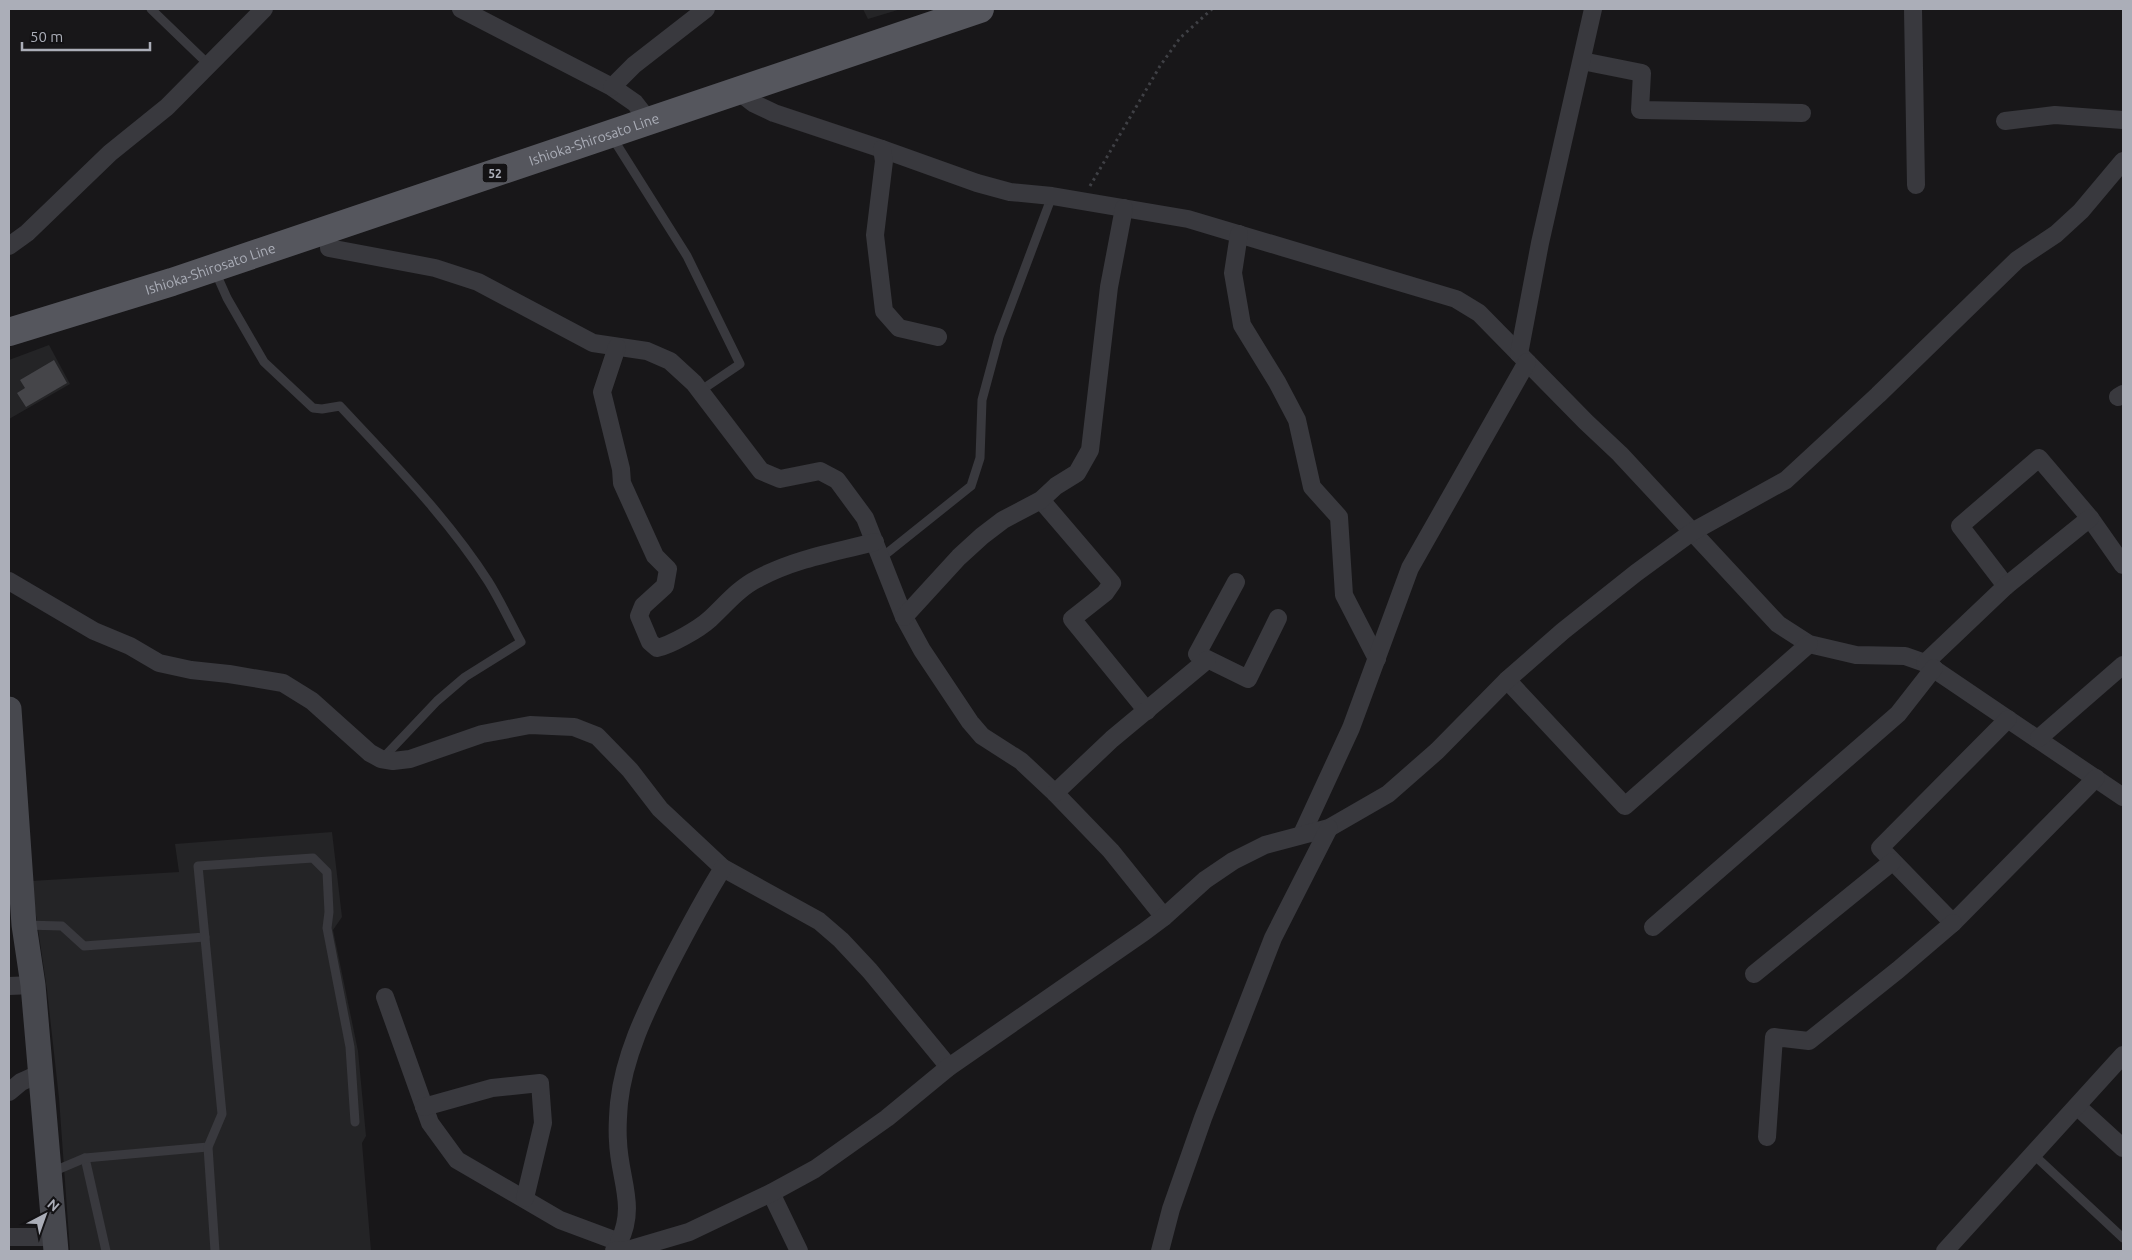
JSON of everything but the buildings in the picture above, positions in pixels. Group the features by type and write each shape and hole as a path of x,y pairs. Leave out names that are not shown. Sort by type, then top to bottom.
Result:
{"main road":[{"name":"Ishioka-Shirosato Line","path":"9,332 214,268 980,9"}],"street":[{"path":"9,246 27,233 110,153 167,107 264,9"},
{"path":"460,9 612,88 635,103 649,122"},
{"path":"612,88 634,65 706,9"},
{"path":"1302,834 1351,728 1410,568 1523,358 1540,243 1593,9"},
{"path":"1913,9 1916,185"},
{"path":"1582,61 1642,73 1640,110 1802,112"},
{"path":"739,92 753,103 774,114 882,149 977,184 1010,192 1052,196 1188,219 1456,299 1478,313 1620,454 1778,624 1809,644 1856,655 1905,656 1929,666 2039,738 2123,797"},
{"path":"2005,121 2055,115 2123,120"},
{"path":"882,149 884,161 875,235 884,311 899,328 938,337"},
{"path":"385,997 430,1123 457,1160 560,1220 617,1247 628,1250 689,1232 771,1193 838,1154 948,1067 1164,917 1205,880 1233,861 1265,845 1329,828 1388,794 1437,751 1507,680 1600,602 1692,532 1786,480 1878,395 2017,260 2056,234 2081,211 2123,160"},
{"path":"904,617 959,557 982,536 1003,520 1041,500 1056,486 1077,473 1090,450 1109,287 1124,208"},
{"path":"1239,234 1233,273 1242,325 1277,382 1297,420 1312,486 1339,517 1344,595 1377,659"},
{"path":"330,248 435,268 478,282 593,343 647,351 670,362 694,383 761,471 780,480 820,471 837,480 865,518 904,617 922,650 970,722 982,736 1021,761 1055,793 1111,851 1164,917"},
{"path":"617,347 602,392 622,469 622,483 655,556 668,569 665,586 643,606 639,616 650,642 657,648 666,646 709,620 729,600 756,579 804,558 878,550"},
{"path":"2006,586 1960,526 2040,458 2090,518 2123,565"},
{"path":"1041,500 1112,583 1106,593 1072,619 1148,711"},
{"path":"1653,927 1898,714 1929,666 2006,586 2090,518"},
{"path":"9,581 94,630 130,646 159,663 192,670 283,683 312,701 370,754 381,759 393,761 410,759 482,734 530,725 574,727 597,736 630,770 660,809 723,868 819,921 841,940 870,971 948,1067"},
{"path":"1236,582 1197,654 1248,679 1278,618"},
{"path":"1507,680 1625,806 1809,644"},
{"path":"1055,793 1112,739 1207,660"},
{"path":"2039,738 2123,665"},
{"path":"9,709 12,807 24,925 21,986 41,1073 56,1244 9,1237"},
{"path":"1952,923 1880,848 2008,719"},
{"path":"1766,1137 1774,1037 1809,1041 1898,970 1952,923 2096,778"},
{"path":"1160,1251 1171,1209 1203,1118 1273,938 1329,828"},
{"path":"1754,974 1892,862"},
{"path":"617,1247 626,1227 628,1209 618,1142 620,1102 638,1027 696,912 723,868"},
{"path":"1945,1251 2078,1107 2123,1055"},
{"path":"9,1092 21,1082 41,1073"},
{"path":"424,1107 492,1088 540,1083 543,1123 525,1198"},
{"path":"2078,1107 2123,1148"},
{"path":"771,1193 799,1251"}],"lane":[{"path":"151,9 209,65"},
{"path":"611,134 687,256 740,364 700,391"},
{"path":"878,550 971,486 980,458 982,400 999,336 1052,196"},
{"path":"214,268 227,298 264,362 313,408 322,410 340,406 414,486 442,518 488,582 521,642 465,677 437,701 381,759"},
{"path":"215,1251 208,1147 222,1114 198,866 313,858 326,872 329,912 327,928 350,1047 355,1122"},
{"path":"24,925 62,926 84,946 205,937"},
{"path":"49,1173 85,1158 208,1147"},
{"path":"2034,1155 2123,1238"},
{"path":"85,1158 106,1251"}],"path":[{"path":"1081,202 1160,66 1180,38 1206,12 1212,9"}],"shaded area":[{"path":"863,9 901,9 868,19"},
{"path":"49,345 70,384 9,419 9,360"},
{"path":"332,832 342,917 333,930 358,1051 366,1136 362,1143 371,1251 70,1251 59,1098 47,990 31,881 179,872 175,844"}]}
